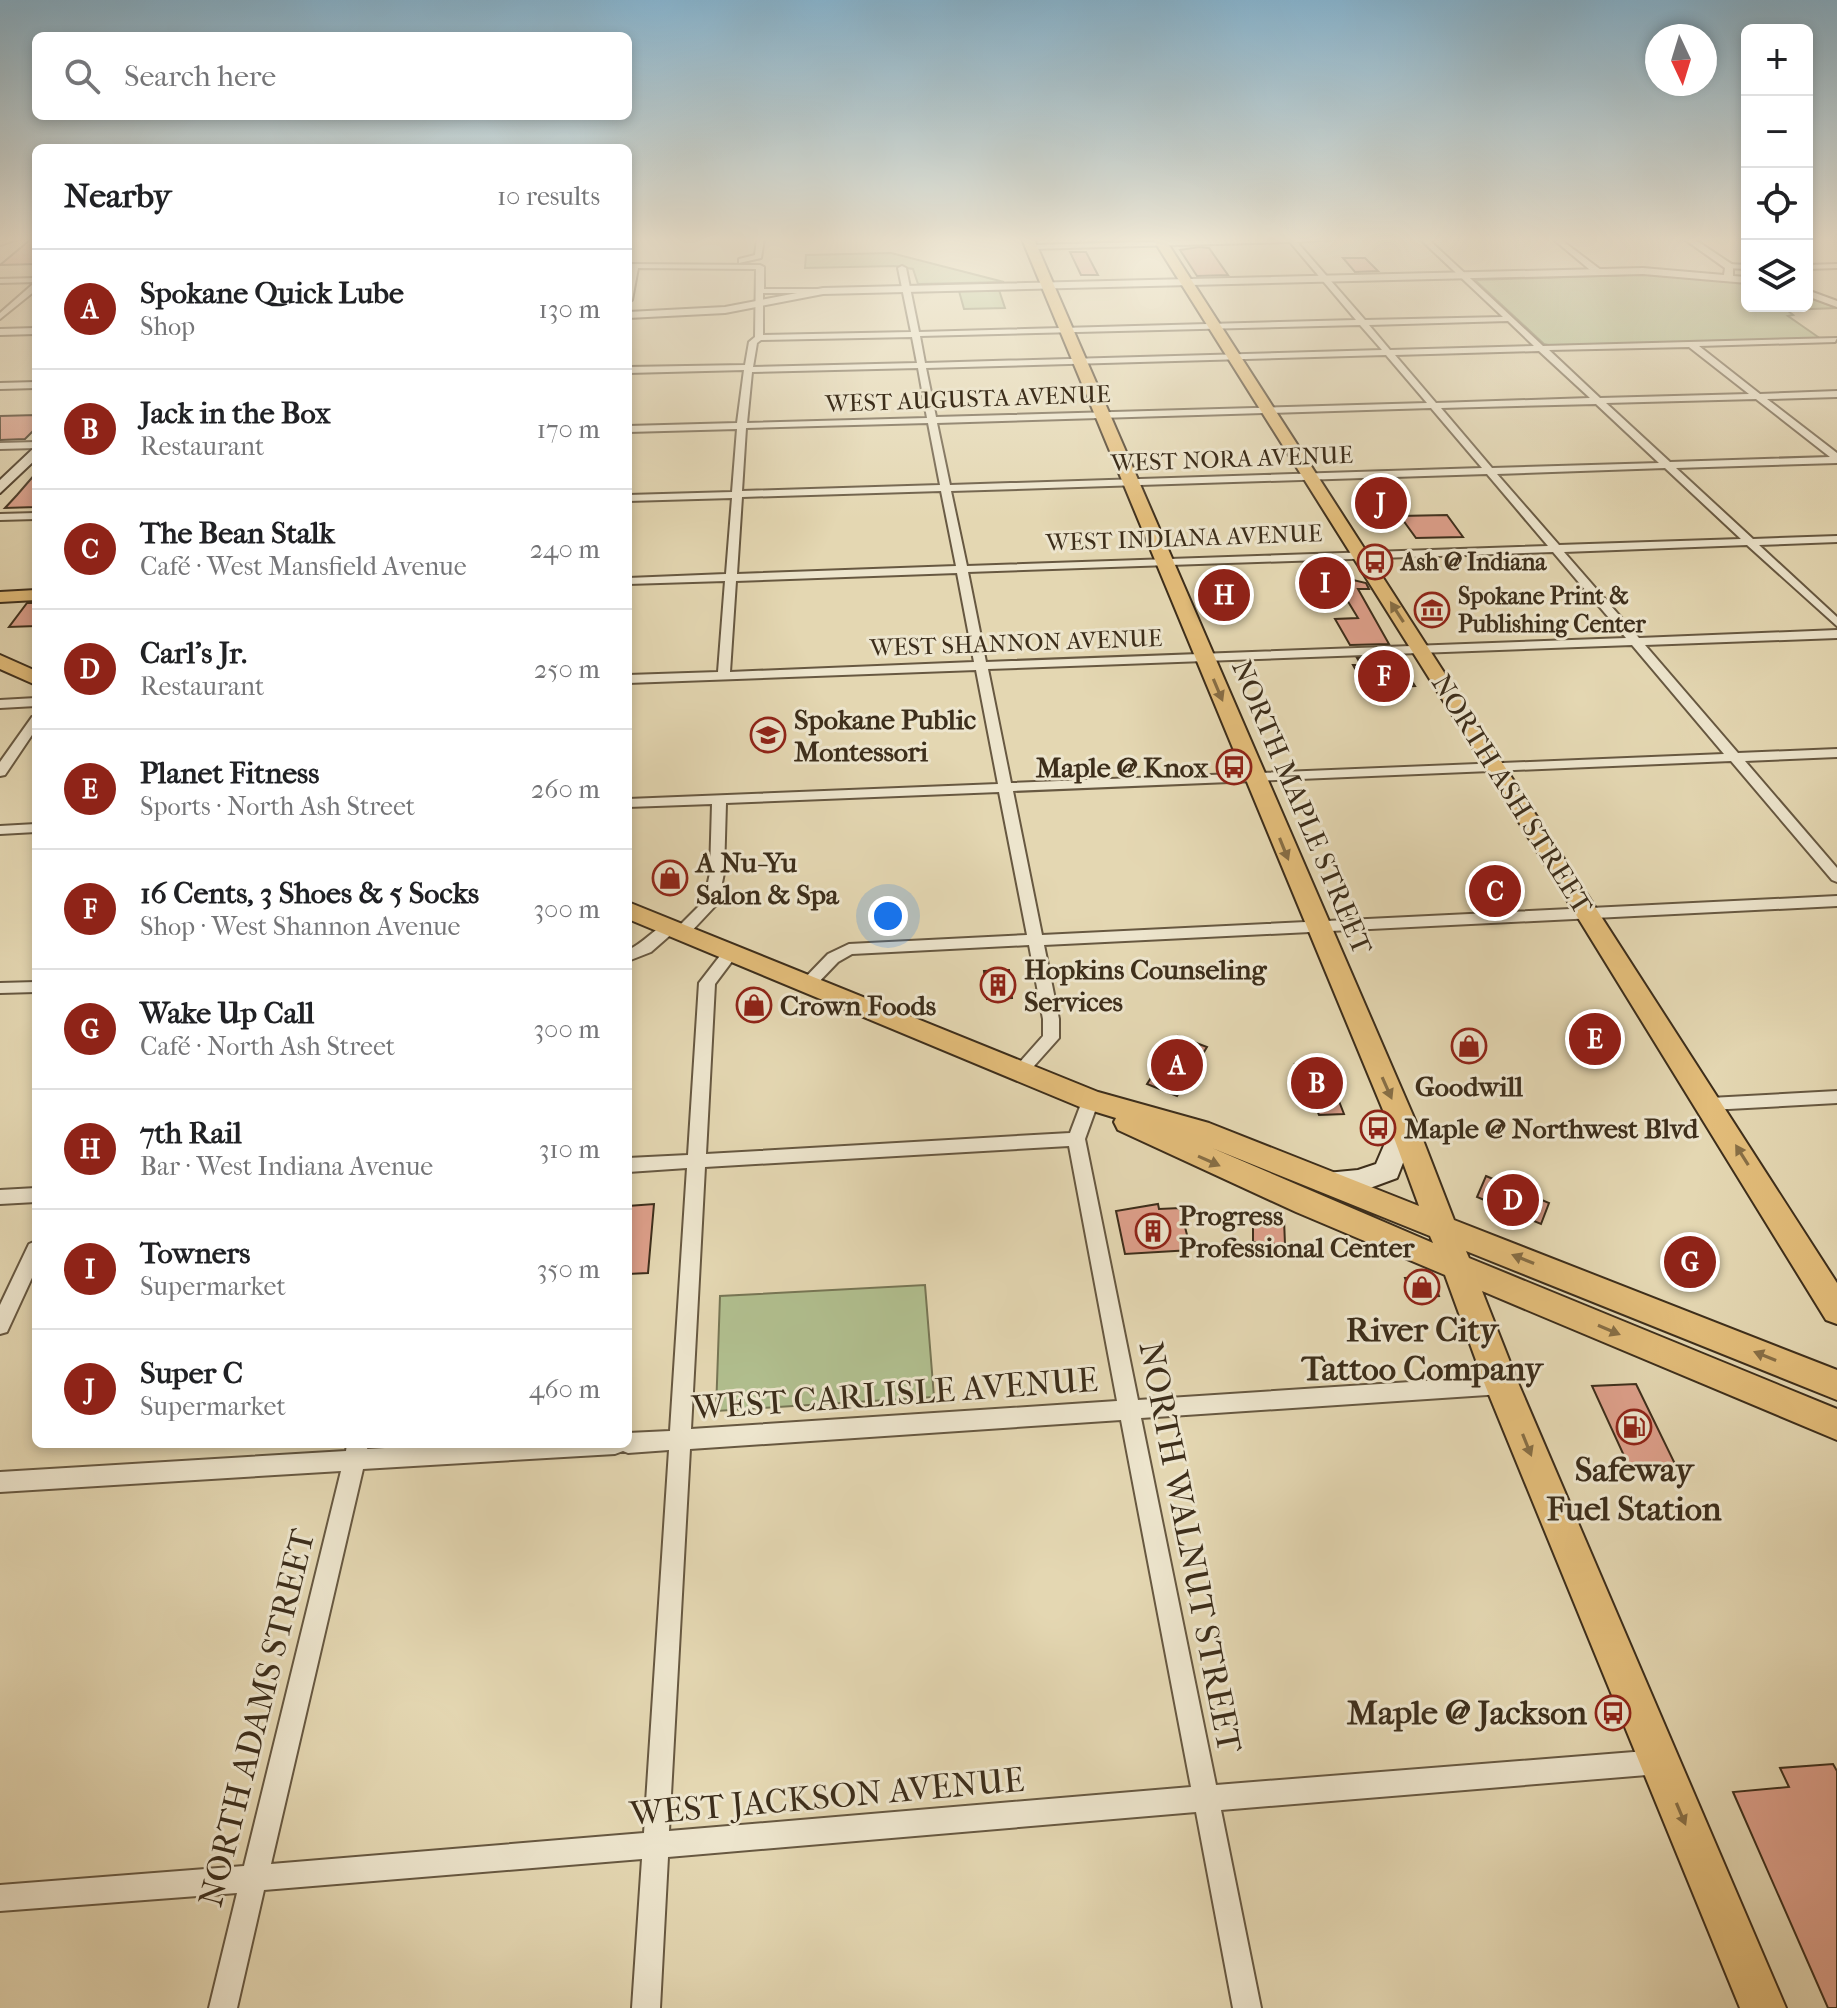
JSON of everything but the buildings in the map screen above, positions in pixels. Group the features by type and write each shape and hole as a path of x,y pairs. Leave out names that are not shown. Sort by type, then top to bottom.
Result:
{"main road":[{"name":"NORTH MAPLE STREET","path":"1068,333 1316,926 1404,1127 1460,1267 1502,1385 1763,2008"},
{"name":"NORTH ASH STREET","path":"1218,333 1588,915 1826,1280 1837,1310"},
{"path":"0,489 32,453"},
{"path":"0,597 32,595"},
{"path":"632,912 1090,1100 1199,1131 1837,1385"},
{"path":"1090,1100 1155,1137 1837,1425"},
{"path":"1326,1182 1359,1181 1387,1171 1404,1127"}],"street":[{"path":"759,333 759,338"},
{"path":"724,676 742,426 754,341 759,338 963,333"},
{"path":"1371,333 1837,877"},
{"path":"1525,333 1837,623"},
{"path":"914,334 1052,1032 1020,1071"},
{"path":"632,370 1835,340"},
{"path":"1691,344 1837,459"},
{"path":"0,386 32,385"},
{"name":"WEST AUGUSTA AVENUE","path":"632,429 1837,394"},
{"path":"0,446 32,448"},
{"name":"WEST NORA AVENUE","path":"632,498 1837,459"},
{"path":"0,517 32,516"},
{"name":"WEST INDIANA AVENUE","path":"632,581 1837,539"},
{"name":"WEST SHANNON AVENUE","path":"632,679 1837,634"},
{"path":"0,704 32,702"},
{"path":"0,772 32,726"},
{"path":"632,803 1837,753"},
{"path":"632,954 676,930 711,903 717,873 719,799"},
{"path":"0,830 32,828"},
{"path":"808,983 833,958 849,949 1837,901"},
{"path":"646,2008 707,983 731,952"},
{"path":"0,988 32,987"},
{"path":"1710,1104 1837,1097"},
{"path":"632,1165 1076,1139 1090,1100"},
{"name":"NORTH WALNUT STREET","path":"1076,1139 1247,2008"},
{"path":"0,1197 32,1195"},
{"path":"0,1326 32,1258"},
{"name":"WEST CARLISLE AVENUE","path":"632,1443 1502,1385"},
{"path":"0,1482 356,1452 486,1448"},
{"name":"NORTH ADAMS STREET","path":"223,2008 356,1452"},
{"name":"WEST JACKSON AVENUE","path":"0,1898 655,1847 1205,1797 1659,1762"}],"green space":[{"path":"1532,333 1812,333 1821,339 1544,344"},
{"path":"925,1285 934,1397 716,1411 720,1296"}],"place":[{"name":"Super C","path":"1381,503"},
{"name":"Ash @ Indiana","path":"1375,562"},
{"name":"Towners","path":"1325,583"},
{"name":"7th Rail","path":"1224,595"},
{"name":"Spokane Print & Publishing Center","path":"1432,610"},
{"name":"16 Cents, 3 Shoes & 5 Socks","path":"1384,676"},
{"name":"Spokane Public Montessori","path":"768,735"},
{"name":"Maple @ Knox","path":"1234,767"},
{"name":"A Nu-Yu Salon & Spa","path":"670,878"},
{"name":"The Bean Stalk","path":"1495,891"},
{"name":"Hopkins Counseling Services","path":"998,985"},
{"name":"Crown Foods","path":"754,1005"},
{"name":"Planet Fitness","path":"1595,1039"},
{"name":"Goodwill","path":"1469,1046"},
{"name":"Spokane Quick Lube","path":"1177,1065"},
{"name":"Jack in the Box","path":"1317,1083"},
{"name":"Maple @ Northwest Blvd","path":"1378,1128"},
{"name":"Carl's Jr.","path":"1513,1200"},
{"name":"Progress Professional Center","path":"1153,1231"},
{"name":"Wake Up Call","path":"1690,1262"},
{"name":"River City Tattoo Company","path":"1422,1287"},
{"name":"Safeway Fuel Station","path":"1634,1427"},
{"name":"Maple @ Jackson","path":"1613,1713"}]}
